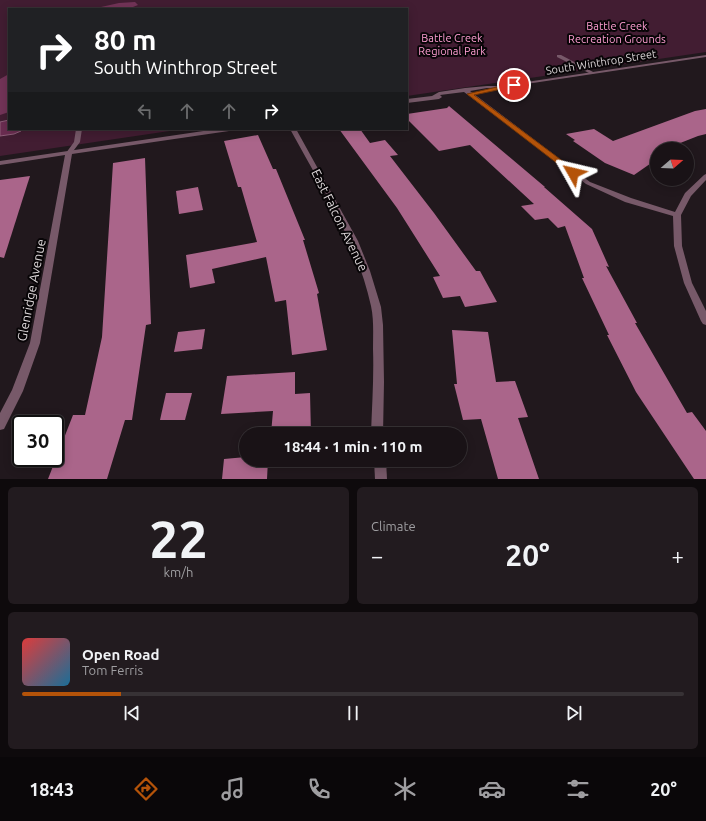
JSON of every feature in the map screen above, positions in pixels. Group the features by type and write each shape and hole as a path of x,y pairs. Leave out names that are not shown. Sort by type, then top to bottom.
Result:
{"street":[{"path":"559,56 593,73"},
{"name":"South Winthrop Street","path":"408,101 434,97 444,98 467,92 491,91 499,87 706,56"},
{"path":"467,92 588,183 622,198 677,215"},
{"name":"Glenridge Avenue","path":"0,426 17,391 35,343 69,153 77,142 79,130"},
{"path":"0,163 223,130"},
{"name":"East Falcon Avenue","path":"294,130 354,241 366,271 376,306 378,325 379,382 377,427"},
{"path":"706,176 688,195 677,215 678,246 686,276 706,321"},
{"path":"380,467 381,479"}],"green space":[{"name":"Battle Creek Regional Park","path":"0,0 706,0 706,52 408,96 408,8 8,8 8,130 176,130 0,156"}],"shaded area":[{"path":"135,2 138,5 130,8 96,8 119,3"},
{"path":"8,75 8,112 0,115 0,79"},
{"path":"8,120 8,130 22,130 14,134 0,136 0,122"}],"building":[{"path":"449,106 592,229 609,267 606,266 637,323 635,323 687,413 692,412 706,431 706,479 694,479 636,392 607,335 609,335 582,278 584,278 565,226 558,228 548,218 535,220 521,206 534,204 470,145 439,151 408,120 408,114 447,108"},
{"path":"706,109 706,134 683,142 650,142 650,164 634,175 605,163 573,141 575,140 566,134 594,129 613,141 695,111"},
{"path":"340,130 361,130 370,143 385,140 398,155 390,156 476,271 480,271 497,302 465,307 460,296 443,298 433,277 440,276 397,208"},
{"path":"258,135 273,169 276,169 305,240 303,240 319,293 317,294 327,350 292,355 286,300 275,302 266,257 212,269 215,283 190,288 186,255 257,242 241,187 238,187 224,141"},
{"path":"145,158 151,324 146,325 132,420 125,420 107,479 48,479 53,467 64,467 64,438 73,415 85,415 102,337 113,163"},
{"path":"30,176 4,258 0,257 0,180"},
{"path":"198,187 203,210 179,214 176,191"},
{"path":"205,329 202,349 174,352 178,332"},
{"path":"452,330 488,332 496,382 515,381 528,417 518,418 539,479 498,479 481,419 463,420 454,384 457,384"},
{"path":"295,372 295,394 310,393 311,427 272,427 273,411 221,414 227,376"},
{"path":"166,393 192,393 185,420 160,420"},
{"path":"239,458 239,467 268,467 267,479 222,479 224,459"}],"route":[{"path":"514,85 499,87 491,91 470,94 573,173"}],"park label":[{"name":"Battle Creek Recreation Grounds","path":"617,32"}]}
